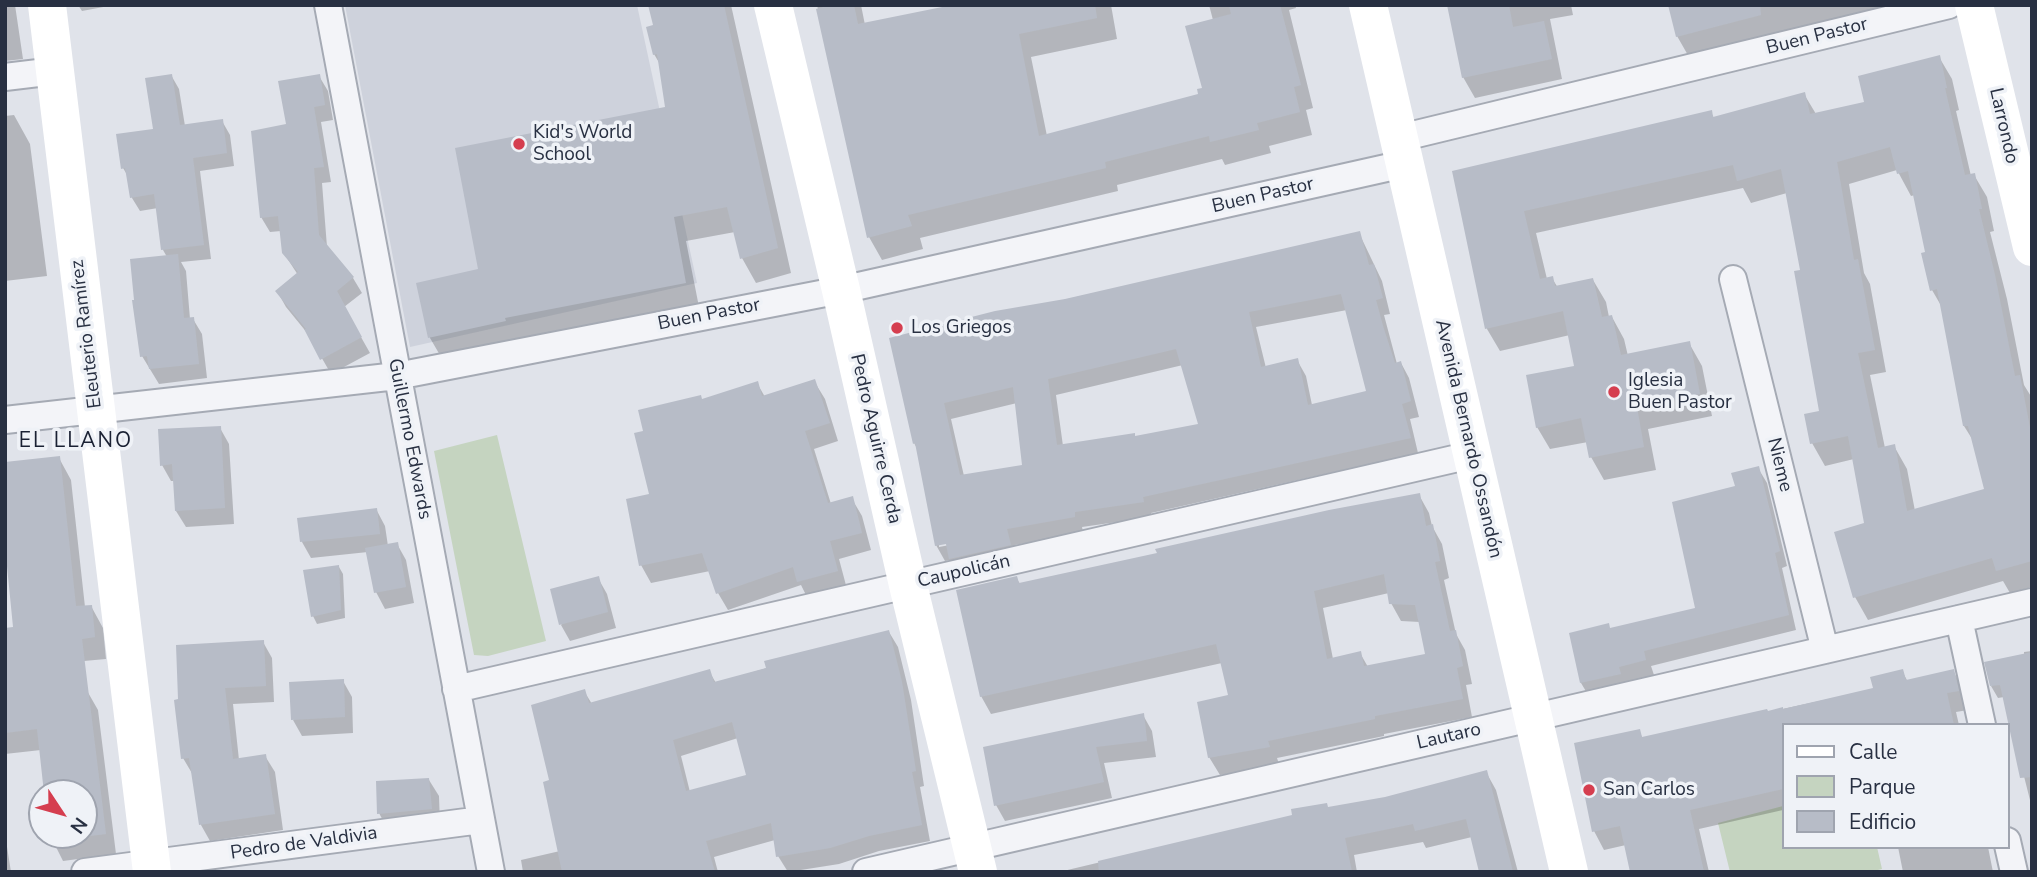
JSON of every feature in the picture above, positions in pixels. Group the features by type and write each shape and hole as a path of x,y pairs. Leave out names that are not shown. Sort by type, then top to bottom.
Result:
{"street":[{"name":"Eleuterio Ramírez","path":"47,5 152,868"},
{"name":"Guillermo Edwards","path":"328,5 491,872"},
{"name":"Pedro Aguirre Cerda","path":"773,5 908,585 975,859"},
{"name":"Avenida Bernardo Ossandón","path":"1368,5 1570,872"},
{"name":"Buen Pastor","path":"5,420 397,376 841,290 1402,151 1949,5"},
{"name":"Larrondo","path":"1974,5 2032,247"},
{"path":"5,77 55,71"},
{"name":"Nieme","path":"1733,279 1825,650"},
{"name":"Caupolicán","path":"457,689 1471,456"},
{"name":"Lautaro","path":"866,872 975,859 1535,717 2032,602"},
{"path":"1959,619 1982,723"},
{"name":"Pedro de Valdivia","path":"85,872 152,868 481,820"},
{"path":"2009,849 2014,872"}],"shaded area":[{"name":"Kid's World School","path":"345,5 637,5 697,283 410,347"}],"green space":[{"path":"497,435 546,641 488,656 474,655 434,451"},
{"path":"1782,806 1782,849 1877,849 1882,869 1870,872 1730,872 1718,823"}],"building":[{"path":"648,5 724,5 778,248 740,259 727,207 674,217 686,283 505,318 506,321 428,338 416,283 478,269 455,148 665,107 657,54 653,55 646,27 653,25"},
{"path":"831,5 854,5 858,24 952,5 1095,5 1097,18 1019,34 1039,136 1198,94 1197,89 1202,88 1185,26 1231,14 1229,5 1280,5 1301,85 1294,87 1300,112 1257,123 1259,130 1210,142 1209,136 1105,162 1106,168 908,215 912,226 867,238 816,9"},
{"path":"1447,5 1509,5 1513,27 1544,21 1552,59 1462,78"},
{"path":"1668,5 1760,5 1761,15 1676,37"},
{"path":"1940,55 1965,175 1975,173 1982,209 1979,209 2015,376 2020,375 2032,438 2032,561 1996,571 1992,558 1853,598 1834,532 1864,523 1848,436 1810,444 1804,414 1819,411 1794,271 1800,270 1781,169 1737,181 1733,165 1524,211 1540,279 1553,276 1555,286 1593,278 1602,317 1612,315 1621,355 1690,341 1700,394 1637,407 1644,447 1589,458 1581,418 1536,428 1526,375 1574,366 1563,311 1485,329 1452,171 1712,110 1713,117 1805,92 1810,114 1864,102 1858,76","holes":["1890,147 1897,174 1908,171 1925,252 1921,253 1930,291 1937,289 1963,426 1968,426 1984,489 1907,511 1895,444 1878,448 1858,353 1875,350 1858,259 1854,260 1837,162"]},
{"path":"172,74 180,125 223,119 227,153 193,158 204,245 161,250 154,194 130,198 125,168 121,169 116,134 153,129 145,78"},
{"path":"320,74 325,105 314,107 324,167 314,168 319,235 354,277 337,291 362,337 320,360 306,329 275,291 298,272 282,253 278,216 260,218 251,131 286,124 278,81"},
{"path":"1360,231 1369,265 1374,264 1383,298 1376,300 1383,326 1395,363 1401,361 1411,401 1402,404 1411,438 1143,497 1144,502 1075,512 1075,517 1007,529 1011,545 949,559 946,544 935,546 915,443 913,444 889,338 995,311 1065,299","holes":["1341,294 1366,391 1308,405 1298,358 1261,367 1249,312","1176,349 1198,424 1135,436 1135,433 1057,445 1048,379","1013,387 1022,465 960,475 944,403"]},
{"path":"178,254 184,318 194,317 199,364 149,369 147,356 140,357 132,300 130,259"},
{"path":"815,379 830,423 805,431 828,503 853,496 862,533 830,541 838,571 797,582 793,567 716,594 702,553 639,566 626,499 649,494 634,433 643,431 638,410 701,395 702,399 758,381 762,396"},
{"path":"221,426 225,508 175,511 172,464 160,466 158,429"},
{"path":"60,456 76,606 92,605 95,637 82,639 106,834 98,835 98,779 42,779 37,729 5,733 5,628 13,627 5,546 5,462"},
{"path":"1759,466 1780,551 1775,553 1789,615 1644,651 1646,660 1619,667 1621,674 1580,683 1569,633 1609,623 1610,628 1695,608 1672,502 1735,486 1731,473"},
{"path":"1420,493 1426,526 1433,524 1440,561 1435,562 1450,631 1456,630 1463,666 1457,668 1463,699 1375,716 1375,719 1268,741 1270,747 1208,758 1197,702 1228,695 1216,644 980,697 956,590 1017,576 1019,583 1157,553 1155,549 1329,510","holes":["1384,574 1389,604 1415,605 1425,654 1364,666 1361,651 1327,659 1314,591"]},
{"path":"377,508 380,534 300,542 297,518"},
{"path":"398,542 406,587 374,593 365,548"},
{"path":"339,565 341,610 311,617 303,570"},
{"path":"599,576 608,612 559,625 550,589"},
{"path":"889,630 902,682 916,771 912,772 922,825 869,836 830,848 776,857 771,823 706,841 715,872 562,872 543,782 549,780 531,705 585,689 589,703 710,669 714,682 766,668 764,661","holes":["732,722 746,775 686,791 673,740"]},
{"path":"264,640 266,686 225,688 233,759 266,754 275,814 199,825 189,758 181,759 174,700 178,699 176,645"},
{"path":"2032,652 2032,777 2020,778 2000,685 1990,686 1984,662"},
{"path":"1903,669 1906,680 1954,669 1959,691 1947,693 1954,723 1782,723 1782,789 1690,810 1704,872 1630,872 1620,826 1592,832 1574,743 1640,729 1642,737 1767,709 1783,709 1873,688 1870,677"},
{"path":"344,679 345,717 291,720 289,682"},
{"path":"1144,713 1147,741 1096,747 1104,782 994,806 983,747"},
{"path":"1487,770 1513,872 1479,872 1466,819 1415,831 1413,824 1345,838 1352,872 1099,872 1098,861 1292,815 1291,809 1327,803 1328,807 1385,797"},
{"path":"429,778 432,809 377,814 376,781"}],"place":[{"name":"Kid's World School","path":"519,144"},
{"name":"Los Griegos","path":"897,328"},
{"name":"Iglesia Buen Pastor","path":"1614,392"},
{"name":"San Carlos","path":"1589,790"}],"district":[{"name":"EL LLANO","path":"76,442"}]}
